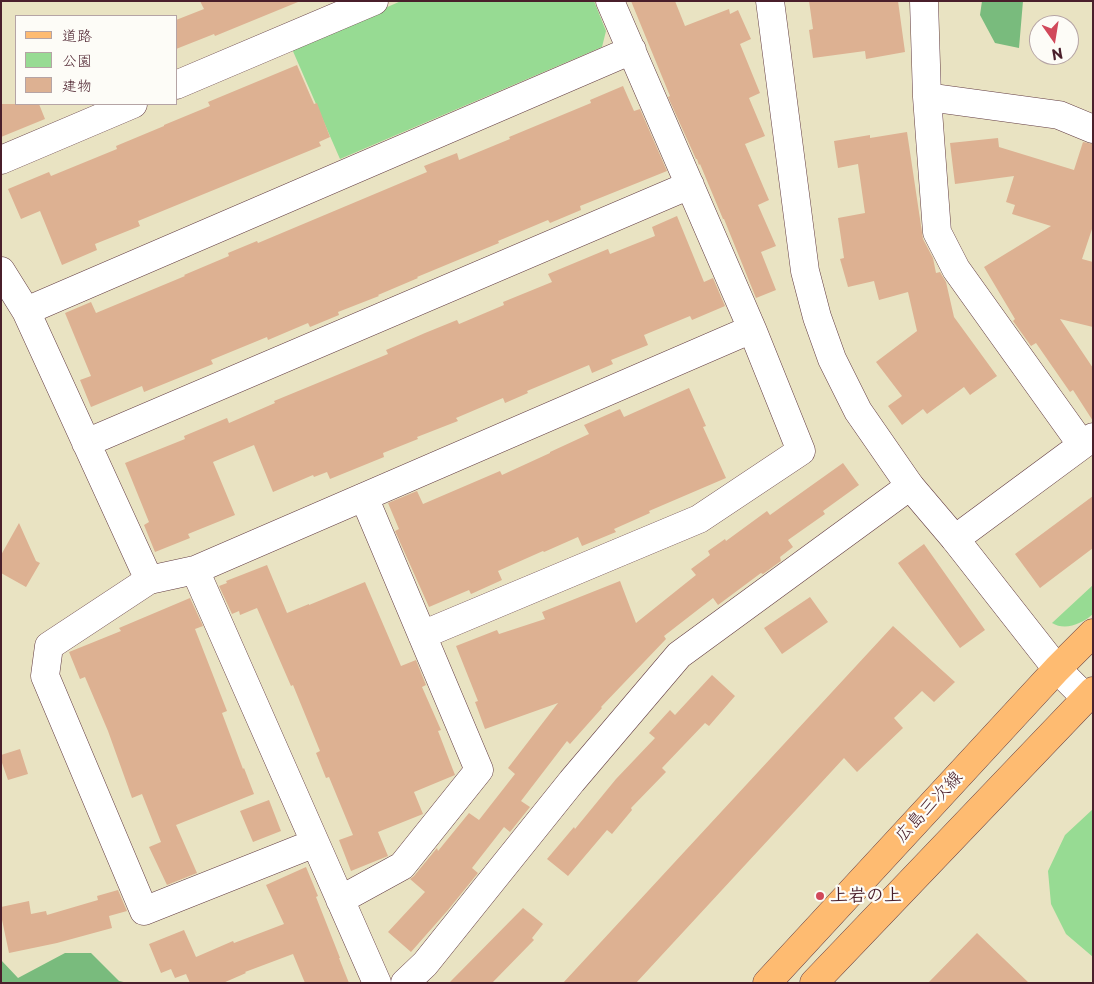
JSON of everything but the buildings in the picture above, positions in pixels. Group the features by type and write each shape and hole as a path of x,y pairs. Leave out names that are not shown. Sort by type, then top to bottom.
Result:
{"main road":[{"name":"広島三次線","path":"767,983 1057,669 1093,633"},
{"path":"814,983 1089,694"}],"street":[{"path":"178,85 374,1"},
{"path":"422,635 699,519 801,451 752,329 610,1"},
{"path":"770,1 805,271 817,317 832,359 858,411 910,486 1057,669 1089,694"},
{"path":"924,1 927,98 937,232 956,269 1087,441 954,539"},
{"path":"26,311 632,50"},
{"path":"927,98 1059,115 1093,129"},
{"path":"1,160 131,105"},
{"path":"86,442 690,185"},
{"path":"1,271 26,311 149,580"},
{"path":"315,843 144,911 45,676 48,646 149,580 195,570 752,329"},
{"path":"405,983 425,964 572,781 679,654 910,486"},
{"path":"340,900 402,866 479,770 364,497"},
{"path":"195,570 377,983"}],"green space":[{"path":"401,1 594,1 606,31 602,47 340,159 292,49"},
{"path":"982,1 1023,1 1019,48 995,43 980,15"},
{"path":"1093,585 1093,614 1084,621 1073,625 1062,626 1052,623"},
{"path":"1093,809 1093,957 1066,934 1051,904 1048,871 1065,835"},
{"path":"65,953 91,953 119,981 128,983 1,983 1,960 18,978"}],"place":[{"name":"上岩の上","path":"820,896"}]}
